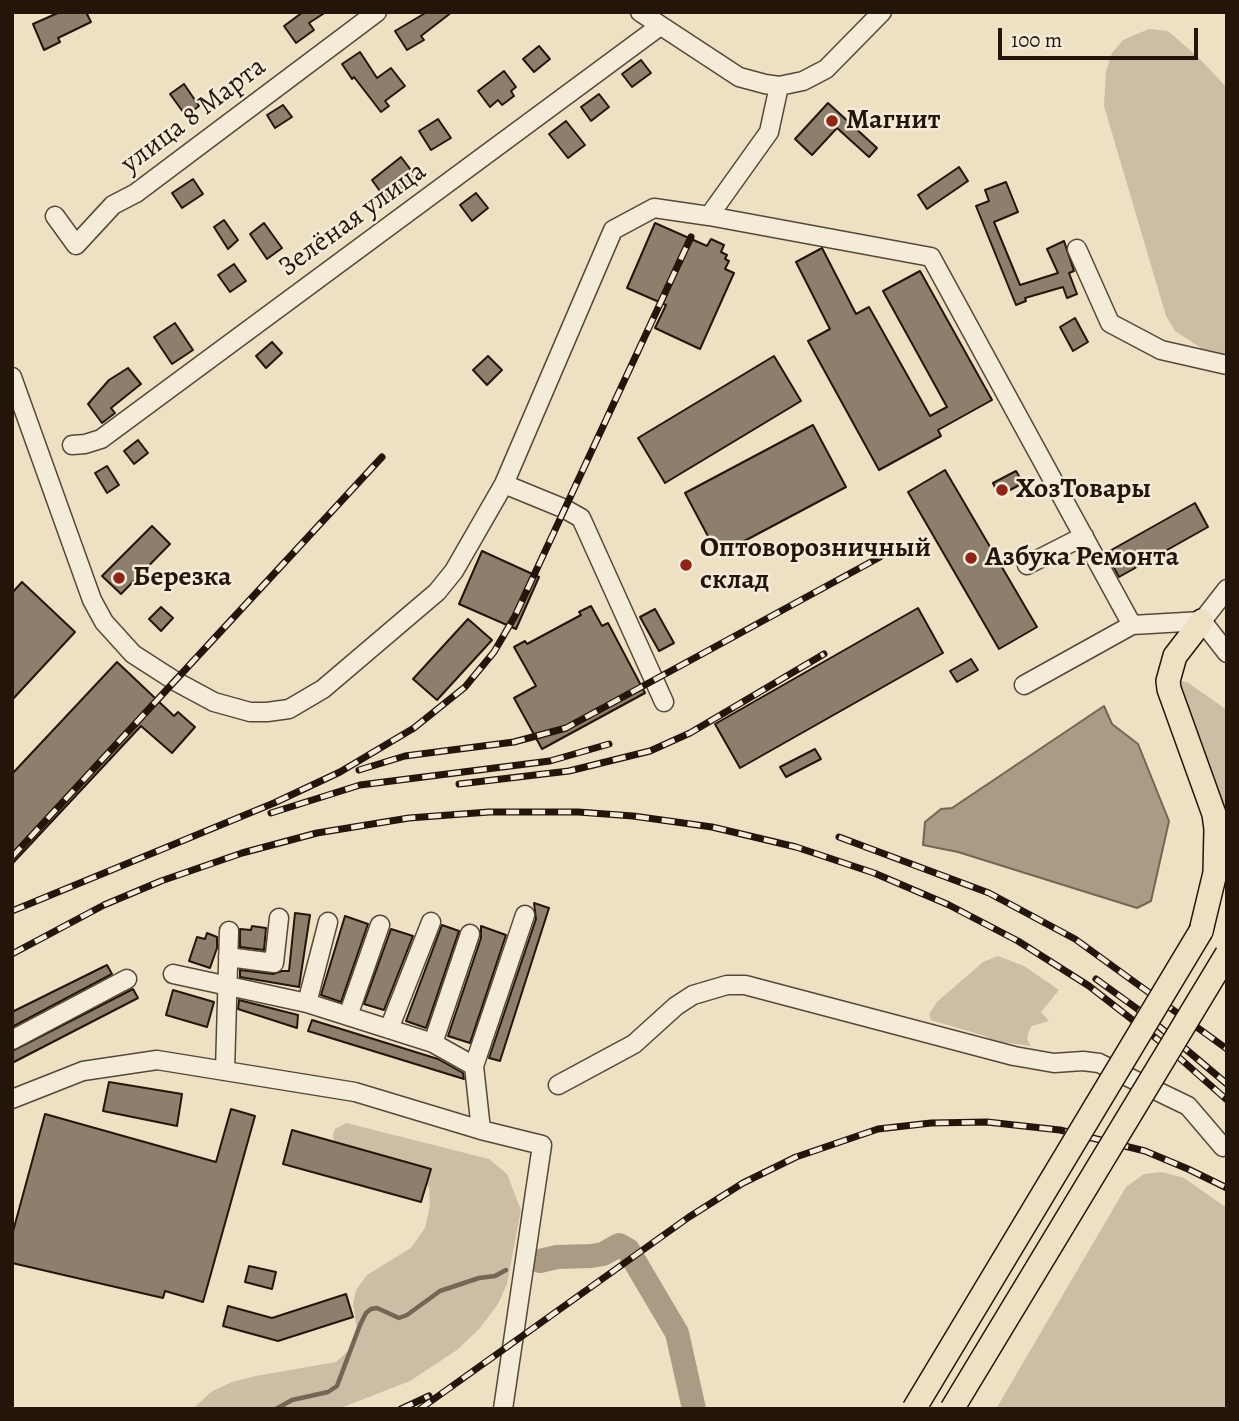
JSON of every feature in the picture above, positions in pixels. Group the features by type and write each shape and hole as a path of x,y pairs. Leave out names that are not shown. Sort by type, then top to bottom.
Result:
{"main road":[{"path":"1200,930 1215,873 1216,829 1168,681 1175,656 1202,621"},
{"path":"914,1409 1227,887"},
{"path":"952,1409 1227,954"}],"street":[{"name":"улица 8 Марта","path":"55,216 76,244 113,205 136,193 377,12"},
{"path":"640,12 739,77 779,86 803,81 825,69 881,12"},
{"name":"Зелёная улица","path":"72,445 102,439 660,26"},
{"path":"709,216 769,132 779,86"},
{"path":"12,377 92,600 104,622 133,654 175,681 215,702 250,712 267,712 289,709 307,700 346,671 437,592 468,549 504,484 613,230 654,208 931,257 1132,625"},
{"path":"1077,249 1110,323 1161,350 1227,366"},
{"path":"504,484 581,518 664,702"},
{"path":"1027,565 1084,536"},
{"path":"1024,685 1132,625 1202,621 1227,589"},
{"path":"1202,621 1227,653"},
{"path":"481,1130 474,1066 525,915"},
{"path":"228,957 274,963 279,918"},
{"path":"307,1003 328,922"},
{"path":"388,1029 431,922"},
{"path":"348,1016 380,925"},
{"path":"225,1071 229,931"},
{"path":"433,1043 470,934"},
{"path":"173,974 307,1003 433,1043 474,1066"},
{"path":"12,1040 127,979"},
{"path":"558,1085 634,1044 676,1006 693,995 727,985 745,985 1014,1056 1054,1063 1099,1063 1188,1106 1223,1147"},
{"path":"12,1099 83,1071 157,1060 355,1092 481,1130 542,1145 503,1409"}],"shaded area":[{"path":"1149,29 1168,31 1199,58 1227,88 1227,365 1175,331 1166,316 1104,106 1106,72 1112,53 1123,40"},
{"path":"1187,682 1227,710 1227,834 1177,683"},
{"path":"1104,706 1112,724 1138,744 1169,821 1151,901 1137,908 958,852 923,845 925,822 941,809 952,808"},
{"path":"998,956 1024,966 1059,990 1041,1012 1049,1021 1032,1026 1029,1031 1027,1039 1031,1046 993,1041 985,1036 931,1020 929,1014 937,1002 983,962"},
{"path":"346,1123 489,1159 507,1174 521,1210 507,1284 498,1304 480,1328 457,1350 410,1381 338,1409 193,1409 211,1392 232,1382 336,1362 349,1350 357,1330 353,1304 356,1290 367,1275 411,1248 425,1228 430,1205 429,1187 418,1177 334,1142 335,1129"},
{"path":"1162,1172 1184,1178 1227,1208 1227,1409 996,1409 1126,1187 1144,1174"}],"building":[{"path":"60,12 86,12 91,22 58,38 60,42 44,50 33,24"},
{"path":"303,12 326,12 309,23 314,30 296,43 284,26"},
{"path":"427,12 452,12 421,36 424,40 407,50 395,31"},
{"path":"539,46 550,59 534,72 523,59"},
{"path":"360,52 377,78 391,68 405,86 385,101 389,106 381,112 342,64"},
{"path":"641,60 651,73 632,87 622,74"},
{"path":"504,71 516,87 511,91 514,96 502,105 498,100 490,107 478,91"},
{"path":"184,84 199,106 186,116 170,94"},
{"path":"599,94 609,107 591,121 581,107"},
{"path":"828,103 877,148 869,157 837,128 812,155 795,139"},
{"path":"283,105 292,117 275,128 267,115"},
{"path":"438,119 451,138 431,150 419,131"},
{"path":"566,121 585,145 568,158 549,134"},
{"path":"401,157 417,178 387,201 372,180"},
{"path":"959,167 968,181 927,209 918,195"},
{"path":"193,179 203,194 182,208 172,193"},
{"path":"1006,182 1018,212 994,222 1020,285 1058,273 1047,249 1064,241 1074,271 1069,273 1077,294 1067,298 1063,287 1025,298 1026,301 1016,305 976,206 989,201 985,190"},
{"path":"476,193 488,208 472,221 460,205"},
{"path":"224,220 238,240 228,249 214,227"},
{"path":"264,223 282,248 267,259 250,234"},
{"path":"655,223 707,246 711,239 724,245 721,252 727,255 725,259 729,261 725,269 734,273 700,349 655,328 666,305 627,288"},
{"path":"822,248 856,314 869,307 930,416 947,407 883,291 920,271 992,400 938,430 941,436 879,470 808,341 830,329 796,262"},
{"path":"234,264 246,281 230,292 218,275"},
{"path":"1075,318 1088,342 1073,351 1060,327"},
{"path":"175,323 193,350 172,364 154,337"},
{"path":"272,342 282,353 266,368 256,356"},
{"path":"488,356 502,370 487,385 473,370"},
{"path":"774,356 801,401 665,483 638,438"},
{"path":"128,368 141,384 111,408 115,413 102,423 88,404 109,380"},
{"path":"813,425 846,487 718,555 685,493"},
{"path":"138,440 148,453 134,464 124,451"},
{"path":"107,466 119,485 107,493 95,473"},
{"name":"Азбука Ремонта","path":"945,470 1037,627 999,649 908,492"},
{"path":"1016,471 1023,483 999,496 993,483"},
{"path":"1195,503 1208,527 1119,577 1106,553"},
{"path":"152,526 170,544 121,594 102,576"},
{"path":"482,551 539,577 516,629 459,604"},
{"path":"22,582 75,632 12,700 12,593"},
{"path":"591,606 602,626 608,623 645,693 542,749 514,698 536,686 514,647 525,641 527,644 581,615 579,612"},
{"path":"161,607 173,618 161,631 149,619"},
{"path":"918,608 943,653 740,768 715,724"},
{"path":"655,609 674,643 659,651 640,617"},
{"path":"468,619 492,640 437,700 413,679"},
{"path":"971,659 978,670 957,682 950,671"},
{"path":"117,662 174,716 178,712 195,727 172,753 141,726 12,864 12,774"},
{"path":"815,749 821,759 786,777 780,767"},
{"path":"534,903 549,908 500,1061 489,1058 536,919"},
{"path":"295,913 310,915 299,987 240,977 240,970 273,974 289,971"},
{"path":"345,916 368,924 341,1002 321,995"},
{"path":"442,925 459,931 426,1028 406,1021"},
{"path":"252,926 266,928 264,950 240,947 240,929 251,930"},
{"path":"481,926 506,935 470,1043 448,1036 481,938"},
{"path":"391,929 413,936 384,1010 364,1004"},
{"path":"207,933 217,937 217,948 210,968 189,961 197,937 205,939"},
{"path":"107,965 112,974 12,1027 12,1012"},
{"path":"133,989 138,998 12,1063 12,1051"},
{"path":"173,990 214,1002 207,1027 166,1015"},
{"path":"239,1000 298,1015 297,1028 238,1009"},
{"path":"312,1020 438,1059 463,1073 464,1079 308,1031"},
{"path":"109,1082 182,1094 177,1126 103,1111"},
{"path":"231,1109 255,1116 203,1302 165,1291 163,1298 12,1263 12,1235 45,1114 216,1162"},
{"path":"292,1130 431,1169 421,1202 283,1164"},
{"path":"249,1266 276,1272 272,1289 245,1282"},
{"path":"346,1294 353,1317 278,1341 223,1326 228,1306 272,1318"}],"waterway":[{"path":"540,1261 603,1254 619,1245 628,1250 677,1333 694,1409"},
{"path":"276,1409 292,1400 328,1392 337,1386 360,1325 371,1309 377,1308 399,1318 440,1291 479,1278 495,1276 506,1270"}],"railway":[{"path":"12,911 274,803 340,772 414,728 465,687 494,652 515,616 691,237"},
{"path":"12,857 382,457"},
{"path":"359,770 405,756 514,742 566,728 880,557"},
{"path":"459,784 569,771 650,751 690,733 824,654"},
{"path":"271,813 360,785 550,761 609,744"},
{"path":"12,954 104,905 161,881 242,853 317,833 409,818 489,812 578,812 633,816 712,827 796,847 874,873 949,905 1018,941 1089,986 1166,1046 1227,1100"},
{"path":"839,837 989,893 1075,939 1227,1049"},
{"path":"1096,979 1143,1013 1227,1084"},
{"path":"420,1409 689,1217 743,1183 796,1157 878,1129 931,1123 987,1122 1060,1130 1145,1151 1227,1188"},
{"path":"401,1409 429,1396"}],"place":[{"name":"Магнит","path":"832,121"},
{"name":"ХозТовары","path":"1002,490"},
{"name":"Азбука Ремонта","path":"971,558"},
{"name":"Оптоворозничный склад","path":"686,565"},
{"name":"Березка","path":"119,578"}]}
